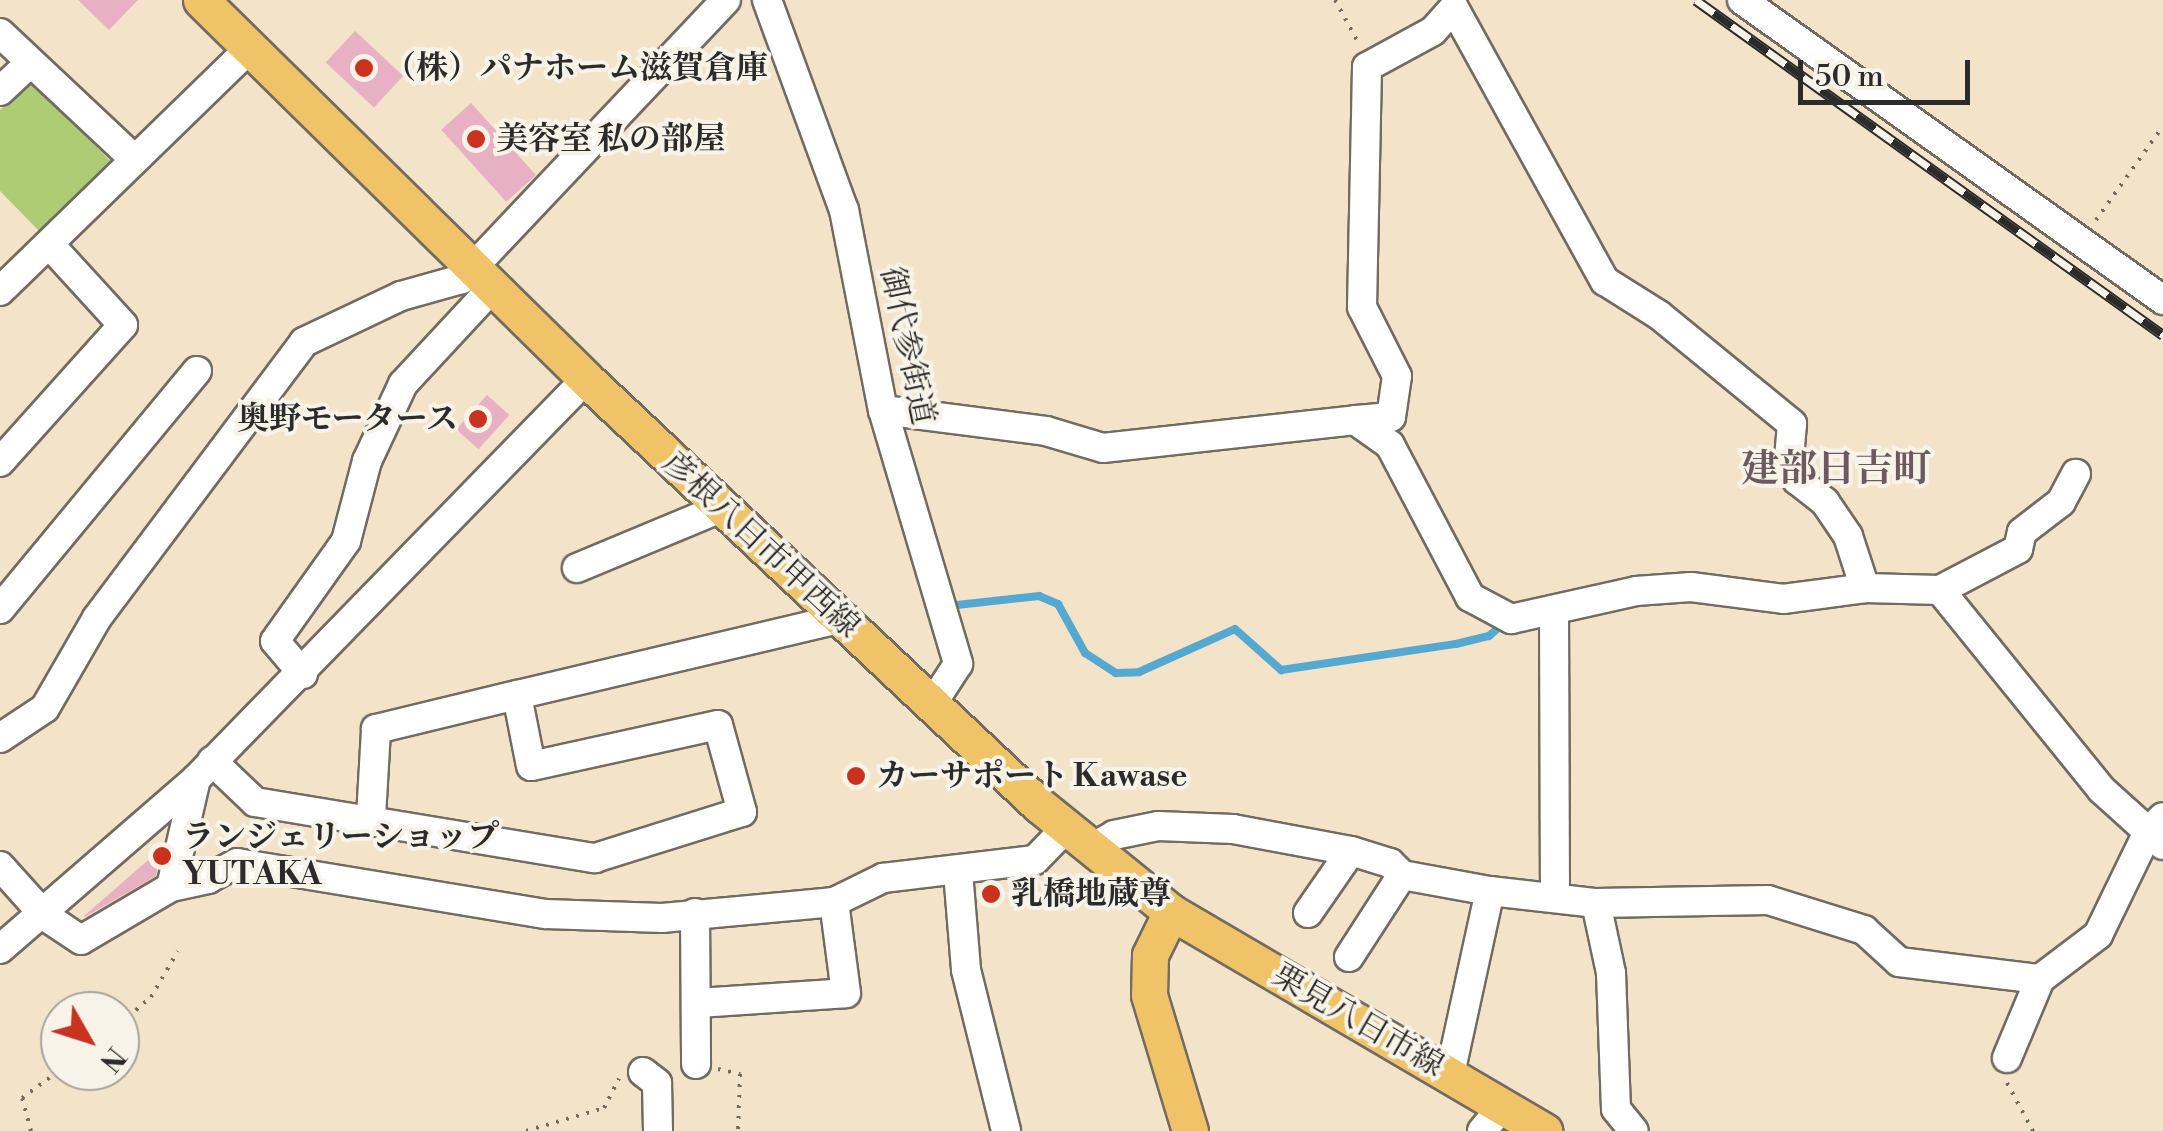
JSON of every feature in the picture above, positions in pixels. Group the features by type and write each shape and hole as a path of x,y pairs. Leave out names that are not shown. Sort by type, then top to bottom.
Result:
{"main road":[{"name":"彦根八日市甲西線","path":"201,0 586,379 838,619 1079,837 1170,912"},
{"name":"栗見八日市線","path":"1170,912 1450,1074 1493,1119 1545,1131"},
{"path":"1170,912 1150,956 1148,995 1190,1131"}],"street":[{"path":"302,674 276,641 346,541 367,462 403,384 483,276 726,0"},
{"name":"御代参街道","path":"767,0 844,210 883,410 958,664 932,704"},
{"path":"1742,0 2163,300"},
{"path":"883,410 1046,430 1103,448 1391,417 1397,376 1362,307 1367,68 1433,31 1452,4 1605,280 1659,315 1792,424 1789,460 1797,480 1825,502 1848,536 1865,588"},
{"path":"0,33 134,159"},
{"path":"0,291 251,48"},
{"path":"0,91 30,64"},
{"path":"0,462 123,324 50,245"},
{"path":"0,738 45,708 96,618 304,342 400,296 483,276"},
{"path":"0,609 197,371"},
{"path":"0,948 45,916 204,770 302,674 586,379"},
{"path":"1356,420 1390,446 1470,598 1511,619 1636,591 1691,587 1783,599 1865,588 1940,590 2018,548 2022,532 2061,502 2076,474"},
{"path":"577,568 722,508"},
{"path":"1940,590 2102,790 2158,831 2098,935 2040,979 2007,1058"},
{"path":"1554,612 1556,898"},
{"path":"370,817 376,729 838,619"},
{"path":"204,770 255,802 370,817 595,858 742,812 718,725 530,766 517,694"},
{"path":"171,887 204,770"},
{"path":"0,866 45,916 80,940 171,887 208,879 237,862 604,920 834,902 883,878 1035,860 1079,837 1158,826 1233,828 1351,852 1390,863 1402,875 1490,891 1596,903 1768,900 1864,930 1899,962 2040,979"},
{"path":"1308,913 1351,852"},
{"path":"958,872 966,970 1006,1131"},
{"path":"1349,958 1402,875"},
{"path":"1450,1074 1490,891"},
{"path":"696,1003 846,994 834,902"},
{"path":"1596,903 1611,973 1616,1109 1634,1131"},
{"path":"695,913 696,1064"},
{"path":"643,1072 657,1083 658,1131"}],"path":[{"path":"1335,0 1367,68"},
{"path":"2081,241 2163,126"},
{"path":"140,1007 151,997 178,951"},
{"path":"2007,1058 2007,1090 2033,1131"},
{"path":"31,1131 22,1098 40,1085"}],"green space":[{"path":"32,81 117,168 44,236 0,191 0,110"}],"building":[{"path":"78,0 138,0 109,30"},
{"name":"（株）パナホーム滋賀倉庫","path":"355,31 403,76 374,107 326,62"},
{"path":"471,103 536,175 506,202 441,130"},
{"name":"奥野モータース","path":"487,395 509,415 479,449 456,429"},
{"path":"162,848 156,876 84,916"}],"waterway":[{"path":"948,606 1039,596 1058,604 1085,653 1116,673 1139,672 1235,629 1281,670 1456,644 1489,636 1504,623"}],"railway":[{"path":"1696,0 2163,335"}],"place":[{"name":"（株）パナホーム滋賀倉庫","path":"364,68"},
{"name":"美容室 私の部屋","path":"476,139"},
{"name":"奥野モータース","path":"478,419"},
{"name":"カーサポート Kawase","path":"856,776"},
{"name":"ランジェリーショップ YUTAKA","path":"162,856"},
{"name":"乳橋地蔵尊","path":"991,894"}],"district":[{"name":"建部日吉町","path":"1836,470"}]}
